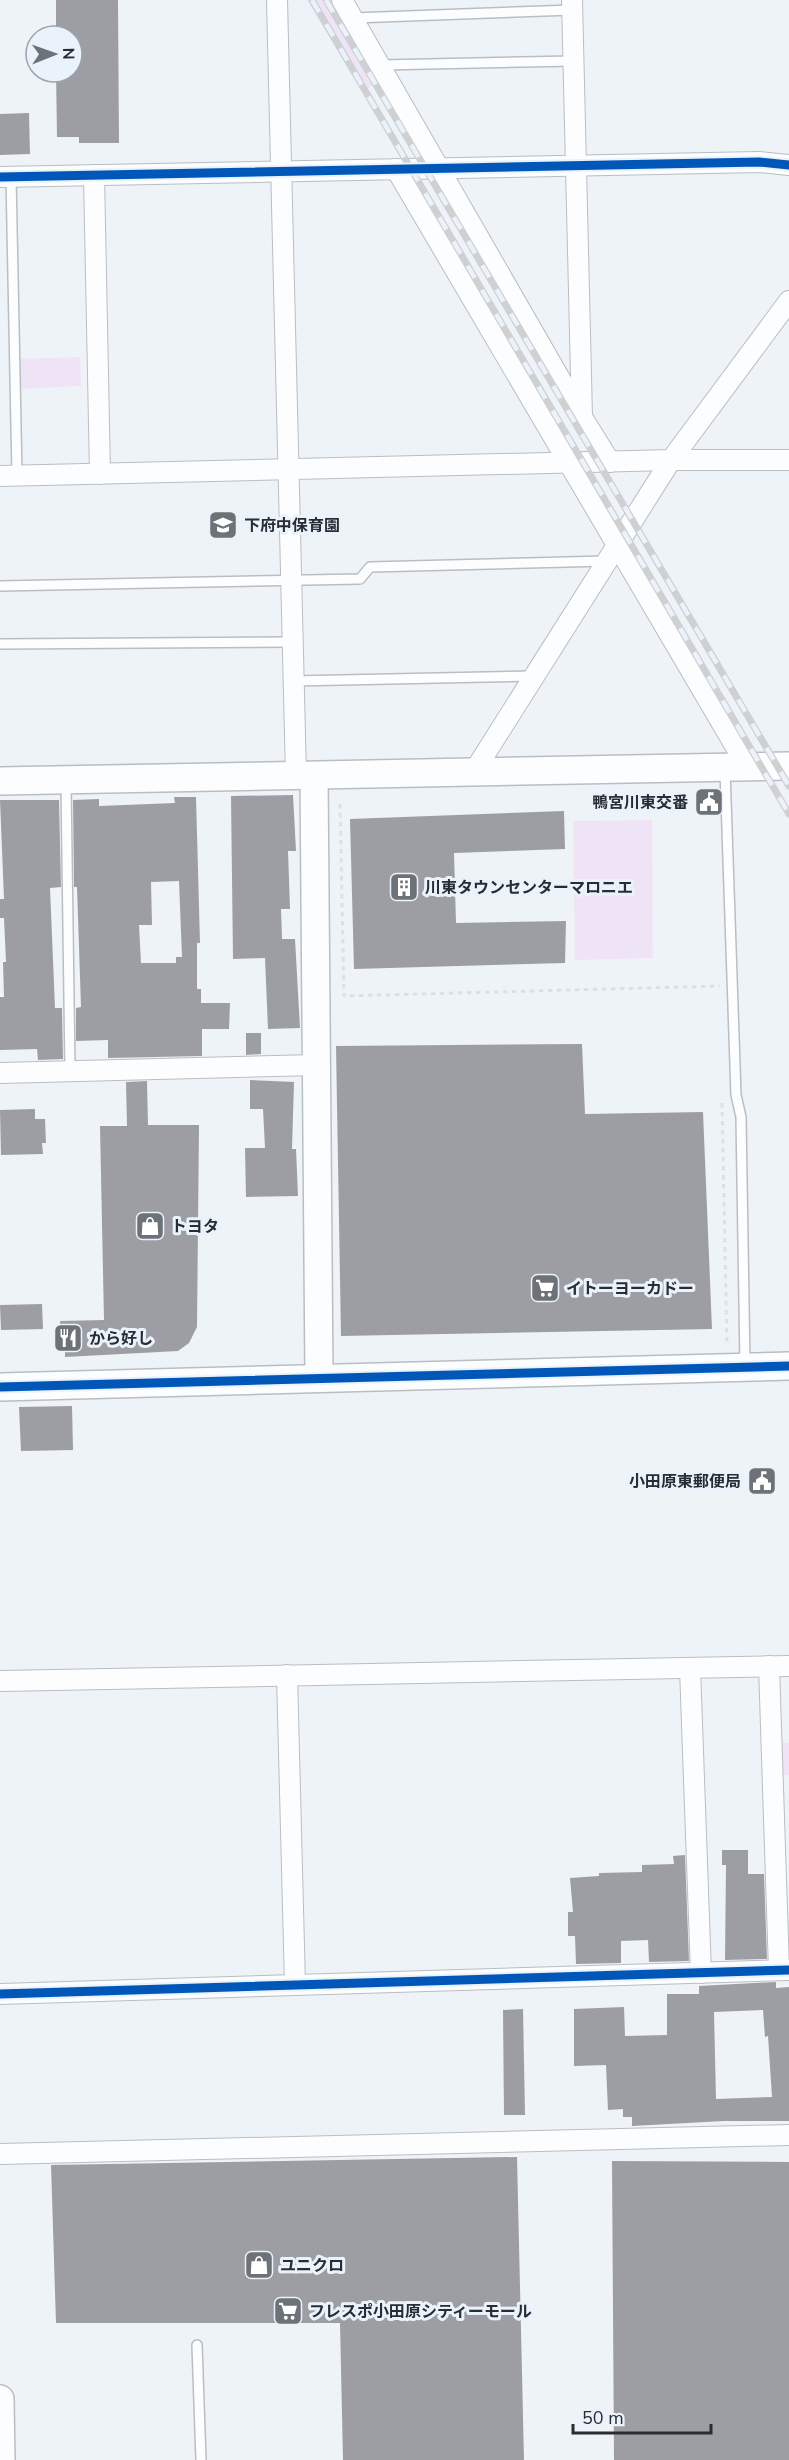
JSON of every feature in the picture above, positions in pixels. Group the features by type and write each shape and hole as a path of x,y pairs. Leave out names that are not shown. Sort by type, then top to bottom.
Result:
{"street":[{"path":"277,0 293,681 305,776 316,1065 319,1377"},
{"path":"342,0 610,462"},
{"path":"572,5 582,417"},
{"path":"5,177 759,162 789,165"},
{"path":"396,169 617,544 736,767"},
{"path":"94,175 100,474"},
{"path":"473,772 671,460 789,301"},
{"path":"9,476 671,460 789,460"},
{"path":"0,781 789,766"},
{"path":"0,1073 316,1065"},
{"path":"0,1387 789,1366"},
{"path":"0,1681 779,1666 784,1970 0,1994"},
{"path":"690,1668 701,1973"},
{"path":"287,1675 295,1985"},
{"path":"0,2154 789,2135"},
{"path":"0,2399 2,2460"}],"lane":[{"path":"353,18 572,5"},
{"path":"381,65 574,61"},
{"path":"5,177 9,476"},
{"path":"0,586 360,579 370,567 606,561"},
{"path":"0,644 292,642"},
{"path":"293,681 534,676"},
{"path":"736,767 736,1095 741,1117 745,1367"},
{"path":"66,781 70,1070"},
{"path":"197,2345 201,2460"}],"path":[{"path":"340,804 344,996 722,986"}],"shaded area":[{"path":"307,0 338,0 382,77 363,93"},
{"path":"80,357 81,386 19,389 18,359"},
{"path":"652,820 653,958 575,960 573,821"},
{"path":"778,1743 789,1743 789,1775 779,1776"}],"building":[{"path":"56,0 118,0 119,143 79,143 79,137 57,137 56,84 84,84 84,24 56,24"},
{"path":"29,113 30,154 0,155 0,114"},
{"path":"293,795 296,851 288,851 290,909 281,909 282,939 295,939 300,1028 268,1029 265,958 233,959 231,796"},
{"path":"174,797 196,797 200,943 197,943 197,989 201,989 201,1003 230,1003 229,1029 202,1029 202,1056 108,1058 108,1040 76,1041 76,1008 81,1007 77,887 74,887 73,800 99,799 99,806 175,803","holes":["179,881 182,957 176,957 176,963 141,963 139,925 152,925 151,882"]},
{"path":"0,800 59,800 61,887 50,888 55,1008 62,1008 63,1059 38,1060 37,1049 0,1050 0,997 4,997 3,962 6,962 4,918 0,918 0,899 4,899"},
{"name":"川東タウンセンターマロニエ","path":"564,811 565,849 454,853 456,923 566,921 565,963 354,969 350,819"},
{"path":"246,1033 261,1033 261,1054 246,1055"},
{"path":"582,1044 585,1114 703,1112 712,1329 341,1336 336,1046"},
{"path":"250,1080 294,1082 292,1149 296,1149 298,1196 246,1197 245,1148 265,1148 263,1109 250,1109"},
{"name":"トヨタ","path":"147,1081 148,1125 199,1125 197,1327 189,1343 178,1351 65,1357 65,1339 61,1339 60,1321 104,1320 100,1126 127,1126 126,1082"},
{"path":"35,1109 35,1119 45,1119 46,1143 42,1143 43,1154 1,1155 0,1110"},
{"path":"42,1304 43,1329 1,1330 0,1305"},
{"path":"72,1406 73,1450 21,1451 19,1407"},
{"path":"722,1850 748,1850 748,1874 764,1874 767,1959 725,1960 726,1865 722,1865"},
{"path":"685,1855 689,1961 649,1962 648,1940 621,1941 621,1963 576,1964 575,1936 568,1936 568,1912 573,1912 570,1878 599,1876 599,1873 642,1872 642,1865 674,1864 673,1856"},
{"path":"776,1982 776,1988 789,1987 789,2121 724,2121 632,2126 632,2117 623,2117 623,2109 608,2110 606,2065 574,2066 574,2009 624,2007 625,2036 667,2035 667,1994 699,1994 699,1986","holes":["763,2010 765,2037 768,2036 772,2097 716,2099 714,2012"]},
{"path":"523,2009 525,2115 504,2115 503,2010"},
{"name":"フレスポ小田原シティーモール","path":"517,2157 524,2460 343,2460 340,2323 56,2323 51,2165"},
{"path":"612,2161 789,2162 789,2460 614,2460"}],"railway":[{"path":"312,0 789,814"},
{"path":"326,0 789,786"}],"cycle path":[{"path":"0,177 759,162 789,165"},
{"path":"0,1387 789,1366"},
{"path":"0,1994 789,1970"}],"place":[{"name":"下府中保育園","path":"223,525"},
{"name":"鴨宮川東交番","path":"709,802"},
{"name":"川東タウンセンターマロニエ","path":"404,887"},
{"name":"トヨタ","path":"150,1226"},
{"name":"イトーヨーカドー","path":"545,1288"},
{"name":"から好し","path":"68,1338"},
{"name":"小田原東郵便局","path":"762,1481"},
{"name":"ユニクロ","path":"259,2265"},
{"name":"フレスポ小田原シティーモール","path":"288,2311"}]}
